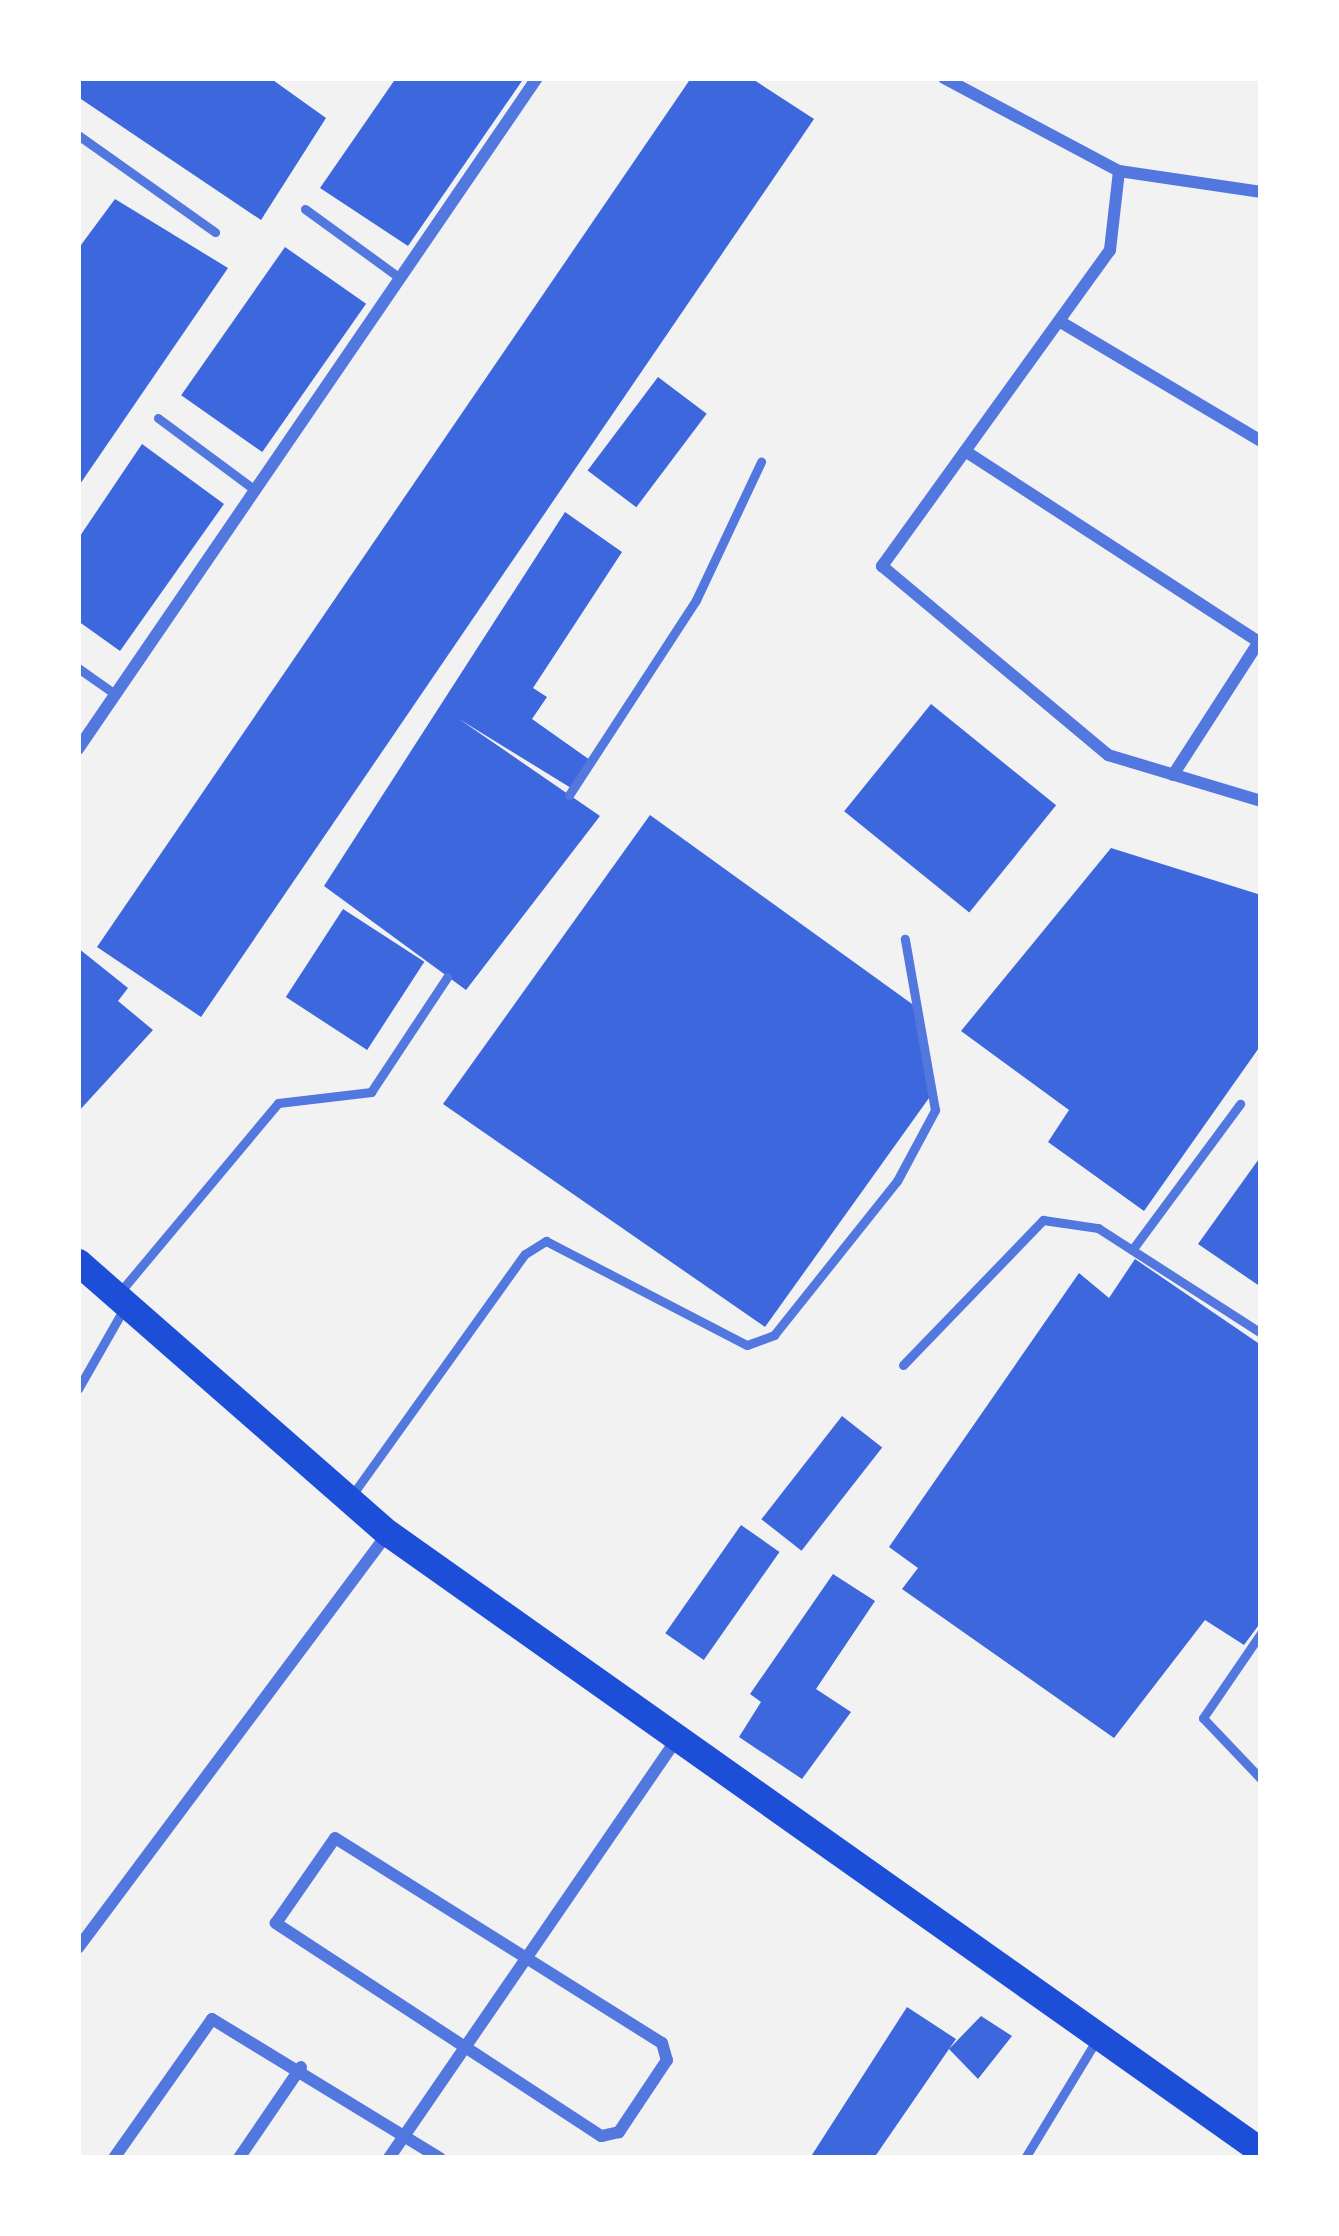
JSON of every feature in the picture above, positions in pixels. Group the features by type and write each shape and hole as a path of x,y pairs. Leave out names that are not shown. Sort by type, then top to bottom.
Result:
{"highway":[{"path":"78,1262 388,1533 674,1743 1261,2151"}],"street":[{"path":"78,748 537,78"},
{"path":"944,78 1119,171 1261,192"},
{"path":"1119,171 1110,250 882,566 1108,755 1261,801"},
{"path":"1059,321 1261,441"},
{"path":"965,451 1260,640 1174,775"},
{"path":"78,1948 388,1533"},
{"path":"389,2158 532,1958 674,1743"},
{"path":"335,1838 532,1958 668,2050 619,2132 601,2136 276,1923 335,1838"},
{"path":"114,2158 212,2019 301,2067 440,2158"},
{"path":"239,2158 301,2067"}],"lane":[{"path":"78,135 215,232"},
{"path":"305,209 400,278"},
{"path":"158,418 255,490"},
{"path":"569,795 696,600 761,462"},
{"path":"78,668 116,694"},
{"path":"349,1499 525,1254 546,1241 747,1345 775,1335 896,1181 935,1110 905,939"},
{"path":"78,1389 121,1300 278,1103 371,1091 447,976"},
{"path":"1132,1250 1240,1104"},
{"path":"904,1365 1043,1220 1098,1228 1261,1333"},
{"path":"1261,1633 1203,1714 1261,1779"},
{"path":"1025,2158 1099,2036"}],"building":[{"path":"78,78 270,78 326,118 261,220 78,97"},
{"path":"396,78 524,78 408,246 320,188"},
{"path":"691,78 751,78 814,119 201,1017 97,947"},
{"path":"115,199 228,268 78,487 78,249"},
{"path":"285,247 366,304 262,452 181,395"},
{"path":"658,377 707,414 636,507 588,470"},
{"path":"142,444 224,504 120,651 78,621 78,539"},
{"path":"565,512 622,552 533,688 547,697 532,719 590,760 571,788 459,719 600,816 466,990 324,886"},
{"path":"931,704 1056,805 969,913 844,811"},
{"path":"650,815 919,1009 934,1091 765,1327 443,1104"},
{"path":"1111,848 1261,895 1261,1045 1144,1211 1048,1142 1069,1110 961,1031"},
{"path":"343,909 424,962 367,1050 286,997"},
{"path":"78,948 128,988 118,1001 153,1030 78,1112"},
{"path":"1261,1156 1261,1287 1198,1244"},
{"path":"1135,1259 1261,1345 1261,1622 1244,1645 1205,1620 1114,1738 902,1589 918,1568 889,1547 1079,1273 1109,1298"},
{"path":"842,1416 882,1447 802,1551 761,1519"},
{"path":"741,1525 780,1552 704,1660 665,1633"},
{"path":"833,1574 875,1601 816,1689 851,1712 802,1779 739,1737 761,1702 750,1694"},
{"path":"907,2007 956,2039 874,2158 810,2158"},
{"path":"981,2016 1012,2036 978,2079 949,2049"}]}
